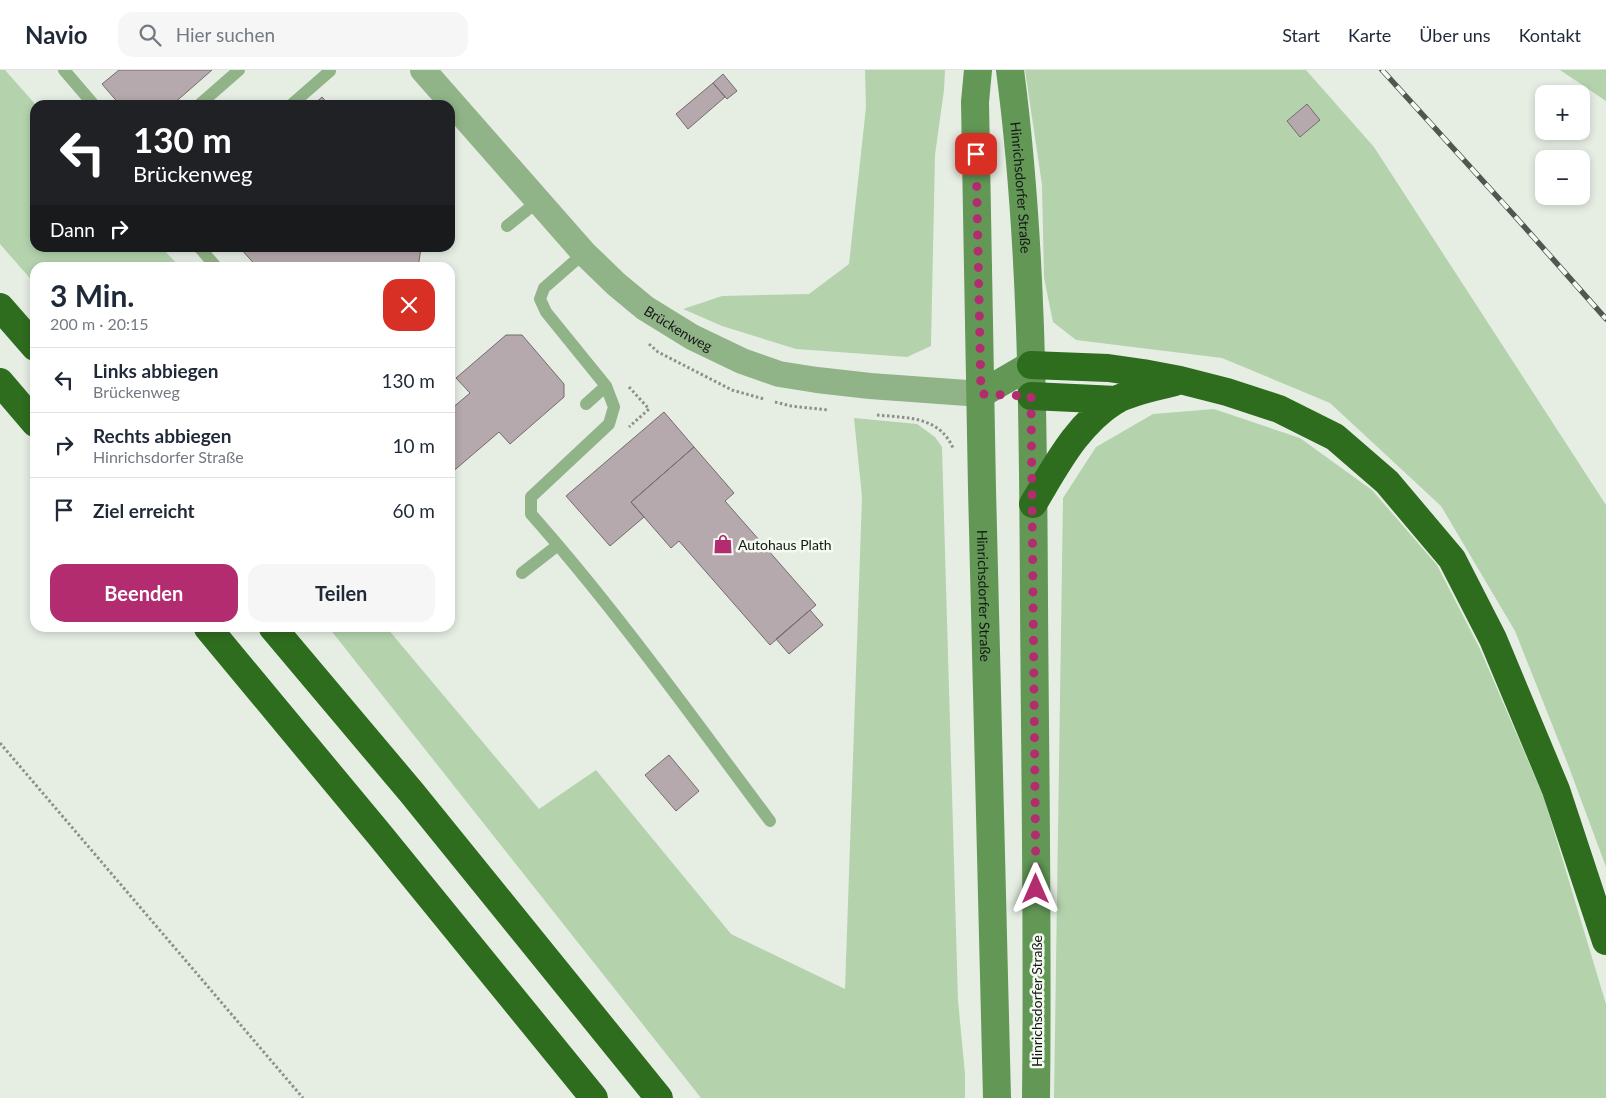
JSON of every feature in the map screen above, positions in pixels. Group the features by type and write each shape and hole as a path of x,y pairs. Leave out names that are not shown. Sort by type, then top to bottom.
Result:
{"highway":[{"path":"0,307 30,341"},
{"path":"1031,365 1108,368 1180,380 1227,392 1279,409 1335,437 1387,482 1452,559 1493,639 1556,790 1606,941"},
{"path":"1031,396 1117,400 1180,380"},
{"path":"0,382 30,417"},
{"path":"1033,504 1076,435 1117,400"},
{"path":"211,632 594,1098"},
{"path":"276,632 412,793 659,1098"}],"main road":[{"name":"Hinrichsdorfer Straße","path":"978,70 975,102 982,490 997,1098"},
{"name":"Hinrichsdorfer Straße","path":"1010,70 1024,202 1031,365 1036,1098"},
{"path":"981,394 1031,365"},
{"name":"Brückenweg","path":"981,394 1031,396"}],"street":[{"name":"Brückenweg","path":"423,70 449,100"},
{"name":"Brückenweg","path":"455,107 584,253 616,284 645,308 692,337 742,362 779,374 816,380 981,394"}],"lane":[{"path":"64,70 90,100"},
{"path":"205,100 239,70"},
{"path":"297,100 330,71"},
{"path":"507,226 538,202"},
{"path":"203,252 212,262"},
{"path":"584,253 544,288 540,299 546,312 606,386 614,407 609,424 531,497 531,514 644,652 770,821"},
{"path":"586,404 606,386"},
{"path":"522,573 558,545"}],"path":[{"path":"0,743 55,805 303,1098"}],"green space":[{"path":"0,70 5,70 32,100 30,100 30,252 166,252 175,262 30,262 30,278 0,244"},
{"path":"865,70 945,70 935,155 931,346 907,357 796,349 722,326 683,309 722,296 809,294 849,264 866,107"},
{"path":"1025,70 1306,70 1374,147 1606,505 1606,867 1515,631 1441,506 1330,403 1222,358 1076,340 1053,322 1044,278 1042,185"},
{"path":"1560,70 1606,70 1606,101 1590,90 1590,85 1582,85"},
{"path":"1214,409 1300,438 1372,490 1437,565 1480,649 1544,798 1606,1004 1606,1098 1054,1098 1063,498 1096,447 1153,414"},
{"path":"854,418 917,424 935,437 942,447 958,1000 965,1074 965,1098 701,1098 332,632 390,632 539,809 596,770 731,934 845,989 862,497"}],"building":[{"path":"119,70 212,70 178,100 116,100 102,84"},
{"path":"723,74 737,91 727,99 713,83"},
{"path":"713,83 725,97 688,129 676,114"},
{"path":"1307,104 1320,120 1300,137 1287,121"},
{"path":"244,252 420,252 419,262 253,262"},
{"path":"506,335 522,335 564,384 564,397 510,444 499,432 455,470 455,406 470,393 456,378"},
{"path":"664,412 694,447 631,502 644,517 610,546 566,496"},
{"name":"Autohaus Plath","path":"694,447 734,493 725,501 816,605 770,645 679,541 671,548 631,502"},
{"path":"810,610 823,625 789,654 776,639"},
{"path":"669,755 699,791 676,811 645,775"}],"railway":[{"path":"1382,70 1606,319"}],"place":[{"name":"Autohaus Plath","path":"723,544"}],"route":[{"path":"976,154 981,394 1031,396 1036,889"}]}
